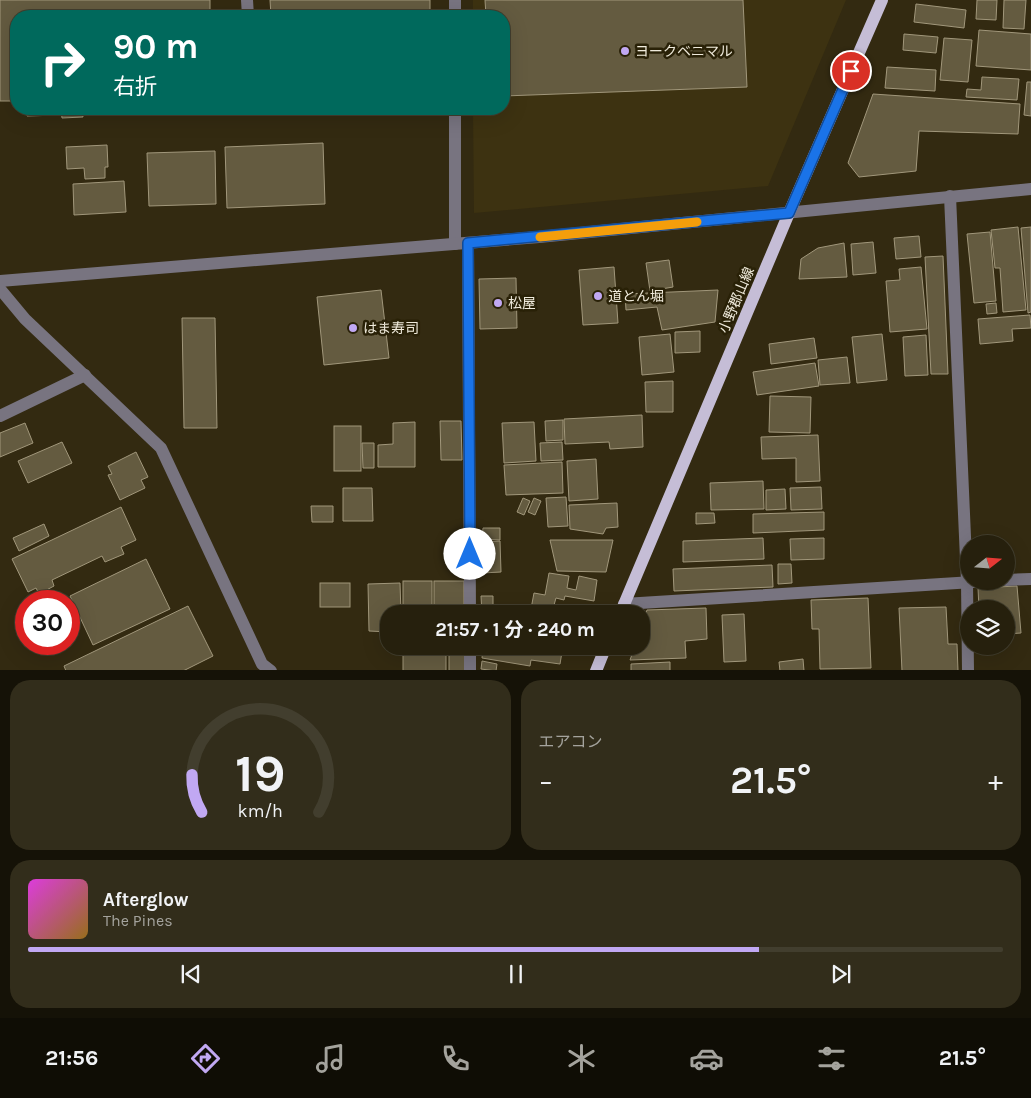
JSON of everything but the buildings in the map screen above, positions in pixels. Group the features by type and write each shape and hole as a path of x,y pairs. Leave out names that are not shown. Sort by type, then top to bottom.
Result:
{"main road":[{"name":"小野郡山線","path":"624,605 789,213 882,0"},
{"path":"596,670 602,655"}],"street":[{"path":"455,115 462,243 470,605"},
{"path":"0,281 462,243 1031,189"},
{"path":"950,196 965,535"},
{"path":"0,289 25,319 161,448 262,668"},
{"path":"0,416 85,375"},
{"path":"1015,580 1031,579"},
{"path":"650,607 960,583"},
{"path":"967,590 968,670"},
{"path":"470,655 470,670"}],"shaded area":[{"path":"473,0 846,0 768,186 474,213 473,115 510,115 510,10 473,10"}],"slow traffic":[{"path":"540,237 697,222"}],"place":[{"name":"ヨークベニマル","path":"625,51"},
{"name":"道とん堀","path":"598,296"},
{"name":"松屋","path":"498,303"},
{"name":"はま寿司","path":"353,328"}],"route":[{"path":"470,554 468,243 789,213 851,71"}]}
